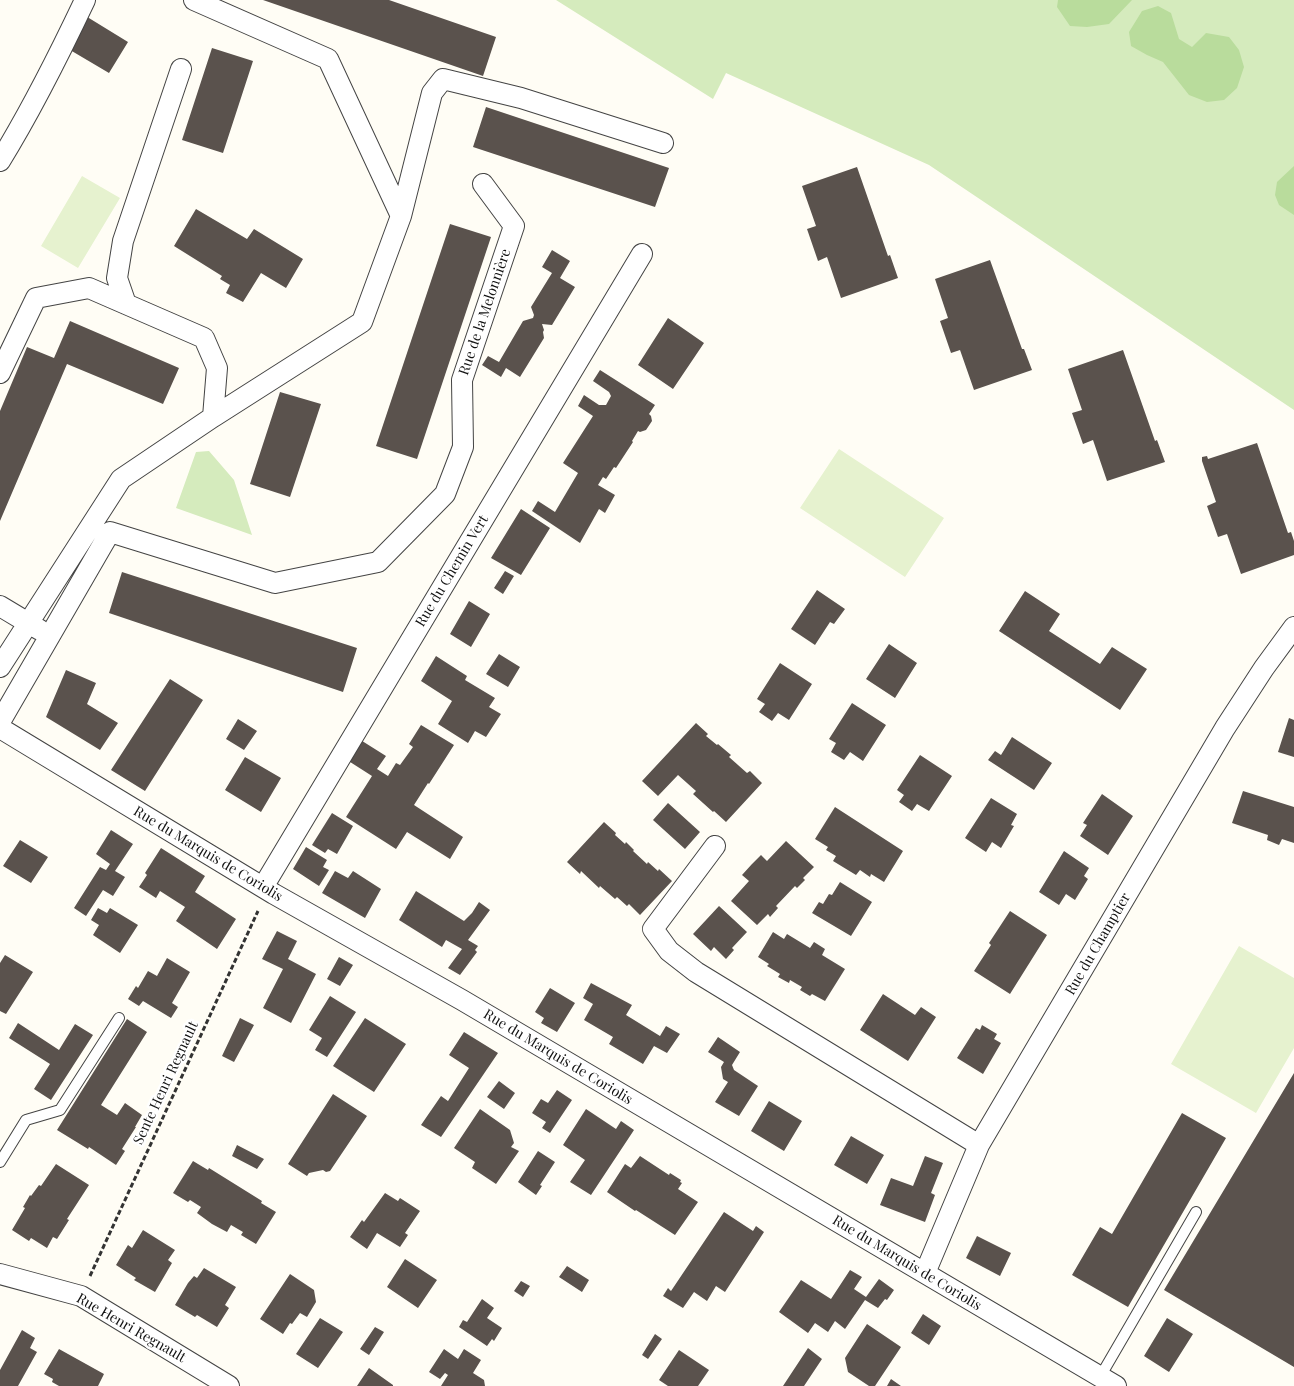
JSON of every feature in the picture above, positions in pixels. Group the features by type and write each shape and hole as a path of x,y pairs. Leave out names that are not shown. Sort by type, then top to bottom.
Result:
{"street":[{"path":"0,161 55,62 85,0"},
{"path":"194,0 328,60 401,216"},
{"path":"126,304 117,278 123,241 181,68"},
{"path":"0,722 50,636 102,527 121,479 212,417 362,322 401,216 432,93 443,79 520,98 662,143"},
{"name":"Rue de la Melonnière","path":"102,527 275,583 378,562 445,494 463,447 462,380 514,226 483,184"},
{"name":"Rue du Chemin Vert","path":"265,889 642,254"},
{"path":"0,373 36,298 89,288 204,338 217,368 212,417"},
{"path":"0,667 28,624 102,527"},
{"path":"0,606 50,636"},
{"name":"Rue du Champtier","path":"925,1273 980,1145 1225,728 1264,668 1294,627"},
{"name":"Rue du Marquis de Coriolis","path":"0,728 265,889 462,1000 1108,1381"},
{"path":"715,846 653,930 669,951 696,972 980,1145"},
{"name":"Rue Henri Regnault","path":"0,1274 81,1296 229,1386"}],"lane":[{"path":"0,1162 26,1120 60,1110 119,1018"},
{"path":"1108,1381 1196,1212"}],"path":[{"name":"Sente Henri Regnault","path":"90,1277 265,889"}],"green space":[{"path":"556,0 1294,0 1294,410 929,165 726,73 713,99"},
{"path":"1058,0 1132,0 1109,24 1087,27 1070,26 1057,7"},
{"path":"1158,6 1171,13 1179,39 1192,47 1206,33 1229,37 1239,50 1244,67 1237,88 1224,100 1207,102 1189,95 1163,62 1131,46 1129,32 1142,11"},
{"path":"1294,166 1294,215 1279,205 1275,195 1277,182"},
{"path":"82,176 120,198 78,268 41,246"},
{"path":"839,449 944,518 905,577 800,508"},
{"path":"209,451 234,480 252,535 176,508 196,452"},
{"path":"1239,946 1294,978 1294,1048 1256,1113 1171,1064"}],"building":[{"path":"263,0 389,0 496,37 483,76"},
{"path":"84,15 128,42 109,73 65,47"},
{"path":"212,48 253,61 223,153 182,140"},
{"path":"486,107 669,168 655,207 473,147"},
{"path":"857,167 888,256 890,255 898,278 841,298 827,257 818,261 807,229 816,226 802,186"},
{"path":"196,209 247,239 254,229 303,259 286,288 261,273 243,302 226,293 230,285 220,279 222,276 174,246"},
{"path":"450,224 491,237 417,459 376,446"},
{"path":"552,250 570,261 560,278 575,287 552,325 542,324 544,338 520,377 506,368 501,377 482,365 488,356 499,362 523,321 533,318 534,315 531,307 552,273 542,267"},
{"path":"990,260 1022,349 1024,349 1032,370 974,390 960,350 951,353 940,321 948,318 935,279"},
{"path":"668,318 704,343 673,389 638,365"},
{"path":"70,321 179,368 163,404 67,364 0,521 0,411 27,347 54,358"},
{"path":"1123,350 1155,441 1157,440 1165,462 1107,481 1093,440 1083,444 1072,413 1082,410 1068,369"},
{"path":"600,370 655,405 649,414 652,421 646,430 638,431 616,468 614,467 606,479 603,477 598,485 615,495 605,513 599,509 580,543 532,511 538,501 555,512 578,473 563,463 593,416 578,406 584,395 599,405 606,405 611,396 609,392 593,381"},
{"path":"280,392 321,404 290,497 250,484"},
{"path":"1257,443 1288,533 1291,532 1294,541 1294,555 1241,574 1227,534 1218,537 1207,506 1216,502 1202,457 1207,456 1208,459"},
{"path":"521,509 550,528 521,575 491,558"},
{"path":"505,571 514,576 503,594 494,588"},
{"path":"122,572 357,648 343,692 109,613"},
{"path":"817,590 845,609 834,624 830,622 815,645 791,629"},
{"path":"1025,591 1060,614 1049,631 1100,664 1112,647 1147,669 1120,710 999,631"},
{"path":"469,601 490,614 471,647 450,634"},
{"path":"889,644 917,663 895,698 866,679"},
{"path":"499,654 520,667 508,687 486,674"},
{"path":"436,656 467,676 465,680 495,698 489,707 501,714 486,737 475,731 468,743 438,724 452,701 421,681"},
{"path":"780,663 812,684 789,720 778,713 772,721 759,712 765,704 757,699"},
{"path":"66,670 96,683 87,704 118,723 100,750 46,717"},
{"path":"170,679 203,700 145,791 111,770"},
{"path":"852,703 886,725 863,761 850,752 844,760 831,752 836,743 829,739"},
{"path":"1289,718 1294,720 1294,757 1278,752"},
{"path":"238,719 257,731 244,750 226,739"},
{"path":"696,723 708,734 706,736 731,755 729,757 747,773 750,771 762,783 726,822 693,794 696,791 678,775 658,796 642,781"},
{"path":"421,725 454,745 414,805 463,837 450,859 407,832 396,849 346,817 372,776 347,760 359,739 386,756 377,769 388,776 396,763 400,765 413,747 409,744"},
{"path":"1012,737 1052,763 1034,790 988,760 995,751 1001,755"},
{"path":"920,755 952,776 929,811 917,804 912,811 899,802 904,795 897,790"},
{"path":"245,757 281,778 261,812 225,790"},
{"path":"1243,791 1294,807 1294,843 1282,839 1279,845 1267,840 1268,835 1232,823"},
{"path":"1102,794 1133,816 1108,855 1080,836 1087,825 1083,823"},
{"path":"991,798 1017,814 1011,825 1014,826 1001,848 992,842 986,852 965,838"},
{"path":"668,803 700,832 685,849 653,820"},
{"path":"835,807 903,851 884,882 871,874 870,877 860,870 856,875 833,861 836,856 826,850 828,847 815,839"},
{"path":"332,813 353,826 337,854 328,849 325,853 312,845"},
{"path":"604,822 616,833 615,835 625,844 626,842 647,864 648,862 658,871 659,869 672,881 640,915 629,904 627,906 617,897 615,899 600,886 599,888 581,871 580,874 567,862"},
{"path":"111,830 133,844 115,871 125,877 113,896 103,890 86,916 74,908 100,867 106,870 110,864 96,854"},
{"path":"20,840 48,857 31,883 3,866"},
{"path":"786,841 814,867 803,878 805,880 797,888 795,886 776,906 778,908 770,917 768,914 757,925 731,901 749,881 742,875 752,864 761,855 767,861"},
{"path":"306,847 327,860 323,867 329,870 319,886 293,869"},
{"path":"161,848 205,876 195,892 236,919 217,949 176,921 185,907 160,891 156,898 139,887 147,875 145,873"},
{"path":"1064,851 1089,868 1084,876 1088,879 1075,900 1066,894 1059,905 1039,892"},
{"path":"335,871 348,878 353,871 381,889 365,918 322,893"},
{"path":"840,882 872,902 851,936 812,913 819,902 823,904 829,894 832,895"},
{"path":"416,891 464,921 479,902 490,910 468,940 478,946 475,950 477,952 460,975 448,968 462,949 446,940 442,947 399,920"},
{"path":"719,906 747,932 732,948 734,950 726,959 714,947 711,951 693,934"},
{"path":"98,908 107,913 110,908 138,925 120,953 93,935 99,925 91,920"},
{"path":"1010,911 1047,935 1010,994 974,971 991,945 989,943"},
{"path":"277,931 297,941 288,959 316,974 291,1023 263,1008 283,969 262,959"},
{"path":"773,932 784,939 787,934 810,948 814,942 825,949 822,955 845,969 825,1001 800,990 802,987 790,980 789,983 778,977 780,974 767,966 769,964 758,957"},
{"path":"5,955 33,972 6,1014 0,1011 0,963"},
{"path":"339,957 353,965 340,986 327,979"},
{"path":"167,958 190,972 172,1003 178,1007 171,1018 143,1001 139,1006 128,999 136,986 138,988 148,971 157,976"},
{"path":"591,983 632,1005 626,1015 660,1036 666,1026 680,1034 667,1053 654,1046 643,1064 609,1044 613,1037 584,1020 593,1004 583,998"},
{"path":"550,988 575,1003 557,1032 541,1023 544,1018 535,1012"},
{"path":"883,994 915,1015 921,1007 936,1017 908,1061 860,1030"},
{"path":"330,996 356,1012 327,1057 315,1050 322,1038 309,1030"},
{"path":"240,1018 254,1025 234,1062 222,1056"},
{"path":"365,1018 406,1044 374,1092 333,1066"},
{"path":"127,1019 147,1032 101,1105 117,1115 125,1103 142,1115 122,1149 125,1151 116,1165 89,1147 88,1149 57,1130"},
{"path":"18,1023 59,1050 75,1024 93,1035 51,1100 34,1089 50,1064 9,1038"},
{"path":"982,1025 997,1034 994,1039 1001,1043 983,1074 957,1058 976,1028 980,1030"},
{"path":"464,1032 498,1053 441,1137 421,1125 441,1096 448,1101 469,1068 449,1055"},
{"path":"718,1037 740,1052 732,1065 734,1070 758,1086 739,1116 715,1102 728,1082 723,1079 721,1067 724,1062 708,1052"},
{"path":"1294,1073 1294,1367 1164,1290"},
{"path":"499,1081 515,1093 504,1109 487,1097"},
{"path":"557,1090 572,1100 550,1133 542,1128 546,1122 532,1113 541,1099 548,1103"},
{"path":"333,1094 367,1116 330,1171 326,1172 323,1170 309,1173 307,1176 288,1164"},
{"path":"769,1101 802,1121 784,1151 751,1131"},
{"path":"480,1109 510,1130 514,1143 511,1147 519,1151 496,1184 472,1168 475,1162 454,1148"},
{"path":"586,1109 616,1129 621,1121 634,1130 591,1195 570,1182 585,1160 563,1145"},
{"path":"1182,1113 1226,1138 1128,1307 1072,1275 1100,1227 1112,1234"},
{"path":"851,1136 884,1155 867,1184 834,1165"},
{"path":"237,1145 264,1159 257,1169 232,1156"},
{"path":"538,1151 555,1162 540,1185 542,1186 536,1195 518,1182"},
{"path":"640,1156 669,1175 670,1173 681,1180 680,1182 682,1183 678,1189 698,1202 675,1235 607,1192 625,1164 631,1168"},
{"path":"925,1156 943,1163 931,1193 935,1195 925,1222 880,1205 891,1178 913,1186"},
{"path":"193,1161 208,1170 209,1168 262,1201 261,1203 276,1212 256,1244 241,1235 243,1232 231,1225 227,1232 212,1224 197,1213 201,1207 173,1193"},
{"path":"56,1164 89,1185 67,1219 69,1220 57,1239 53,1237 47,1248 31,1238 29,1241 12,1230 30,1195 39,1185 41,1186"},
{"path":"385,1193 398,1201 400,1198 420,1211 405,1233 408,1235 400,1247 377,1233 367,1249 350,1237 362,1220 364,1222"},
{"path":"724,1212 753,1231 756,1226 764,1232 725,1292 716,1286 707,1301 694,1292 683,1308 663,1296 668,1288 671,1291"},
{"path":"143,1230 175,1250 168,1260 172,1263 155,1292 134,1280 136,1278 116,1265 128,1245 132,1248"},
{"path":"977,1236 1011,1253 1000,1276 966,1258"},
{"path":"405,1259 437,1280 418,1308 387,1287"},
{"path":"567,1266 589,1280 582,1292 559,1277"},
{"path":"204,1268 236,1287 225,1305 229,1308 217,1327 175,1305 188,1283 194,1276 197,1278"},
{"path":"850,1270 862,1277 854,1289 866,1297 879,1279 894,1290 878,1308 865,1300 845,1329 835,1321 828,1332 815,1323 808,1333 779,1312 801,1280 831,1299"},
{"path":"290,1274 314,1290 316,1302 307,1317 300,1313 283,1334 260,1319"},
{"path":"521,1281 530,1286 523,1297 514,1291"},
{"path":"482,1299 494,1308 487,1318 502,1328 494,1341 492,1339 487,1346 459,1327 463,1320 467,1322"},
{"path":"923,1314 941,1326 929,1345 911,1333"},
{"path":"320,1318 343,1332 318,1368 296,1354"},
{"path":"1167,1318 1193,1334 1169,1372 1144,1356"},
{"path":"867,1324 901,1347 875,1386 869,1386 848,1372 845,1358"},
{"path":"375,1327 384,1332 369,1355 360,1349"},
{"path":"22,1330 35,1338 30,1348 37,1352 18,1386 0,1386 0,1370"},
{"path":"655,1334 662,1339 648,1359 642,1355"},
{"path":"808,1348 822,1359 804,1386 783,1386"},
{"path":"59,1349 104,1374 98,1386 59,1386 52,1382 53,1379 44,1374"},
{"path":"444,1349 458,1359 464,1349 481,1360 473,1373 484,1380 485,1386 441,1386 448,1375 445,1373 440,1379 429,1372"},
{"path":"679,1350 709,1370 698,1386 668,1386 659,1380"},
{"path":"369,1368 393,1385 393,1386 357,1386"},
{"path":"891,1379 901,1386 887,1386"}]}
